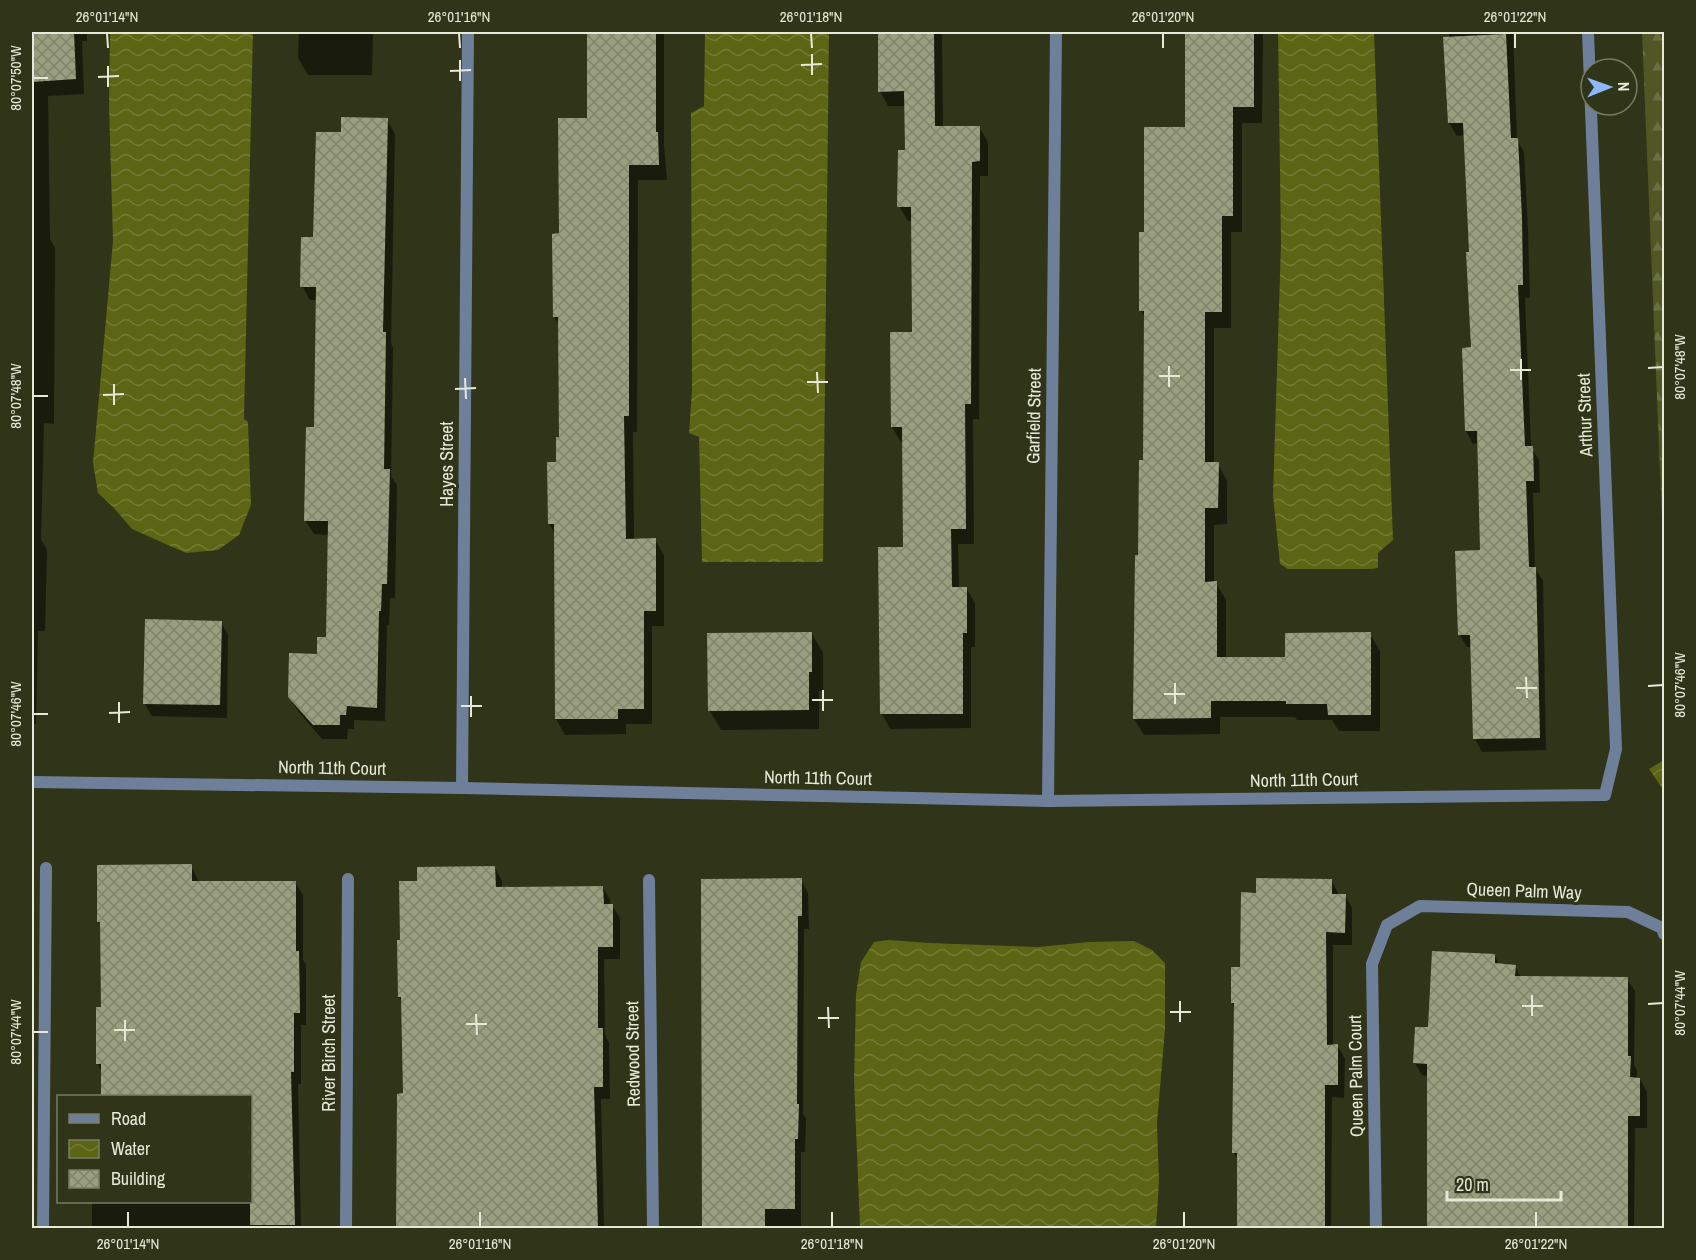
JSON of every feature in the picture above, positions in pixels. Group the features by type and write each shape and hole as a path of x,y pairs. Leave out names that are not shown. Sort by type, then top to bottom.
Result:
{"street":[{"name":"Hayes Street","path":"462,788 468,32"},
{"name":"Garfield Street","path":"1048,801 1056,32"},
{"name":"Arthur Street","path":"1588,32 1616,750 1605,795"},
{"name":"North 11th Court","path":"32,782 462,788 1048,801 1605,795"},
{"path":"43,1228 46,868"},
{"name":"River Birch Street","path":"346,1228 348,879"},
{"name":"Redwood Street","path":"649,880 653,1228"},
{"name":"Queen Palm Way","path":"1387,925 1420,906 1628,912 1663,931"},
{"name":"Queen Palm Court","path":"1376,1228 1372,964 1387,925"}],"green space":[{"path":"1642,32 1664,32 1664,568"}],"water":[{"path":"110,32 253,32 244,419 248,422 251,505 239,535 218,550 186,553 132,529 98,493 93,463 113,241 109,105"},
{"path":"705,32 829,32 823,562 702,562 699,437 689,433 692,391 691,113 704,106"},
{"path":"1278,32 1374,32 1393,540 1378,553 1378,568 1288,569 1280,564 1273,496 1281,243"},
{"path":"1664,760 1664,791 1649,769"},
{"path":"889,940 1038,947 1089,942 1134,941 1152,950 1165,963 1165,1029 1157,1123 1159,1182 1156,1228 860,1228 854,1080 856,994 861,962 874,942"}],"building":[{"path":"32,32 74,32 76,79 32,82"},
{"path":"587,32 656,32 656,132 658,132 659,165 629,165 629,416 624,416 626,539 656,538 656,611 644,611 644,709 618,709 618,719 555,719 554,524 548,524 547,462 556,462 556,437 559,437 558,317 553,317 552,234 559,233 558,118 587,118"},
{"path":"878,32 934,32 935,126 980,126 980,161 972,162 971,404 965,404 966,529 951,529 952,587 967,587 967,633 963,633 963,714 880,714 878,547 903,547 902,427 891,427 890,332 912,332 911,207 897,207 898,150 905,150 904,91 878,92"},
{"path":"1185,32 1254,32 1254,107 1233,107 1233,216 1222,216 1222,312 1205,312 1205,462 1219,462 1218,508 1205,508 1205,582 1217,581 1217,657 1285,657 1285,633 1371,632 1371,715 1328,715 1327,704 1286,704 1286,701 1211,701 1211,718 1133,719 1135,555 1138,555 1139,460 1143,460 1144,311 1139,311 1139,232 1144,232 1144,127 1185,127"},
{"path":"1506,34 1511,138 1518,138 1522,217 1523,285 1518,285 1525,446 1533,446 1534,481 1526,481 1529,567 1536,567 1540,738 1473,739 1470,635 1458,635 1455,551 1480,550 1477,431 1465,431 1462,348 1471,347 1463,123 1448,123 1443,37"},
{"path":"341,117 388,118 383,332 386,332 384,469 390,469 387,584 382,584 381,611 379,611 377,708 347,706 346,715 340,715 340,725 313,725 288,697 289,653 317,654 317,637 326,637 328,521 304,521 306,427 314,427 316,287 300,287 301,237 313,237 316,132 341,132"},
{"path":"145,619 222,621 220,705 143,704"},
{"path":"812,632 809,710 708,711 707,633"},
{"path":"192,864 192,881 296,881 296,951 299,951 300,1013 294,1013 294,1072 291,1072 295,1225 250,1225 252,1095 101,1095 101,1064 96,1064 96,1007 101,1007 97,865"},
{"path":"495,866 496,887 603,886 604,904 613,904 613,947 598,947 598,1028 603,1028 603,1087 594,1087 598,1228 396,1228 397,1094 403,1093 401,997 398,997 399,881 417,881 417,867"},
{"path":"802,878 802,916 798,916 797,1104 799,1104 798,1139 795,1139 795,1209 765,1209 765,1228 702,1228 701,879"},
{"path":"1256,878 1332,879 1332,894 1346,894 1345,933 1326,932 1327,1045 1338,1044 1338,1085 1325,1085 1325,1228 1237,1228 1237,1153 1232,1153 1234,1003 1231,1003 1231,967 1240,967 1241,892 1256,893"},
{"path":"1432,951 1495,954 1495,963 1516,965 1515,976 1628,977 1628,1056 1631,1056 1630,1077 1640,1078 1640,1116 1628,1116 1628,1228 1427,1228 1427,1064 1413,1063 1415,1027 1428,1027"}]}
